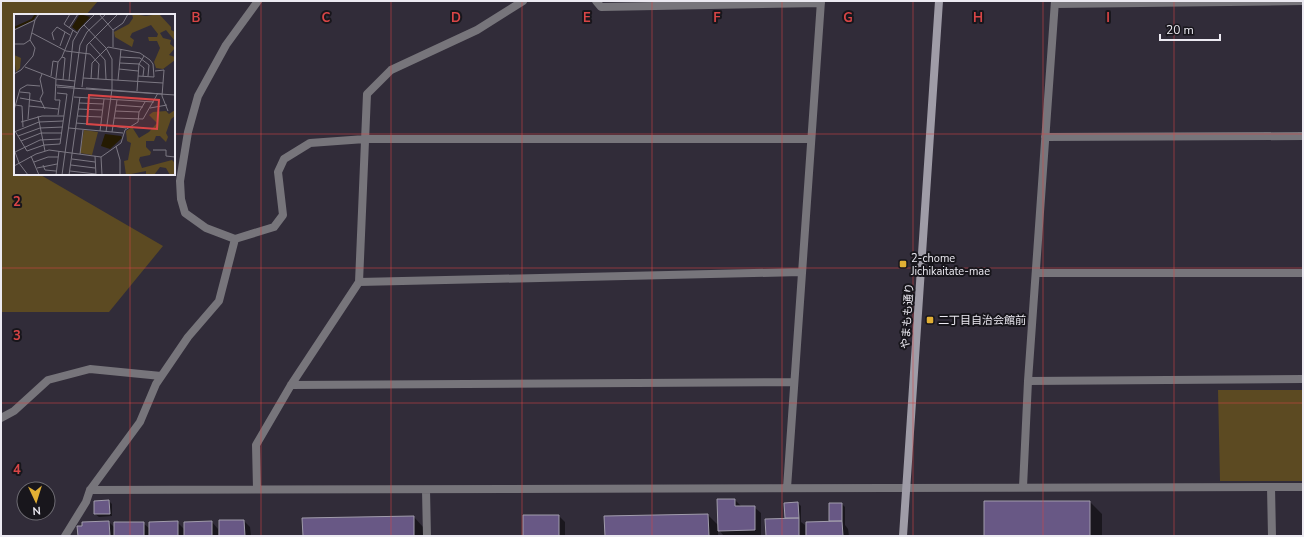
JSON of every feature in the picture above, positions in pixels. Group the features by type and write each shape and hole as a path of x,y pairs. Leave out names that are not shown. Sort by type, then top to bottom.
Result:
{"street":[{"path":"258,1 226,45 198,96 188,132 180,181 181,199 184,213 206,228 235,239 274,227 283,215 278,172 284,159 310,143 365,139 811,139"},
{"path":"258,490 256,444 291,385 359,282 367,94 391,70 477,30 523,1"},
{"path":"596,1 601,7 821,2 801,272 788,488"},
{"name":"やまもも通り","path":"903,536 939,1"},
{"path":"1023,487 1028,381 1055,2 1303,2"},
{"path":"1045,137 1303,136"},
{"path":"65,536 86,502 90,490 140,422 156,384 188,337 219,301 235,239"},
{"path":"359,282 801,272"},
{"path":"1036,273 1303,273"},
{"path":"1,418 14,411 48,380 90,369 162,376"},
{"path":"1028,381 1303,379"},
{"path":"291,385 794,382"},
{"path":"1271,487 1272,536"},
{"path":"90,490 1303,487"},
{"path":"426,490 427,536"}],"shaded area":[{"path":"1,1 98,1 87,14 14,14 14,175 41,175 163,246 109,312 1,312"},
{"path":"1218,390 1303,390 1303,481 1220,481"}],"building":[{"path":"717,499 735,499 735,506 755,506 755,530 718,531"},
{"path":"109,500 110,514 94,514 94,501"},
{"path":"984,501 1090,501 1090,536 984,536"},
{"path":"798,502 799,518 785,518 784,503"},
{"path":"829,503 842,503 842,521 829,521"},
{"path":"708,514 709,536 605,536 604,516"},
{"path":"523,515 559,515 559,536 523,536"},
{"path":"414,516 414,536 303,536 302,518"},
{"path":"799,518 799,536 766,536 765,519"},
{"path":"219,520 244,520 245,536 219,536"},
{"path":"109,521 110,536 78,536 77,526 82,526 82,522"},
{"path":"178,521 178,536 149,536 149,522"},
{"path":"212,521 212,536 184,536 184,522"},
{"path":"842,521 843,536 806,536 806,522"},
{"path":"114,522 144,522 144,536 114,536"}],"place":[{"name":"2-chome Jichikaitate-mae","path":"903,264"},
{"name":"二丁目自治会館前","path":"930,320"}]}
